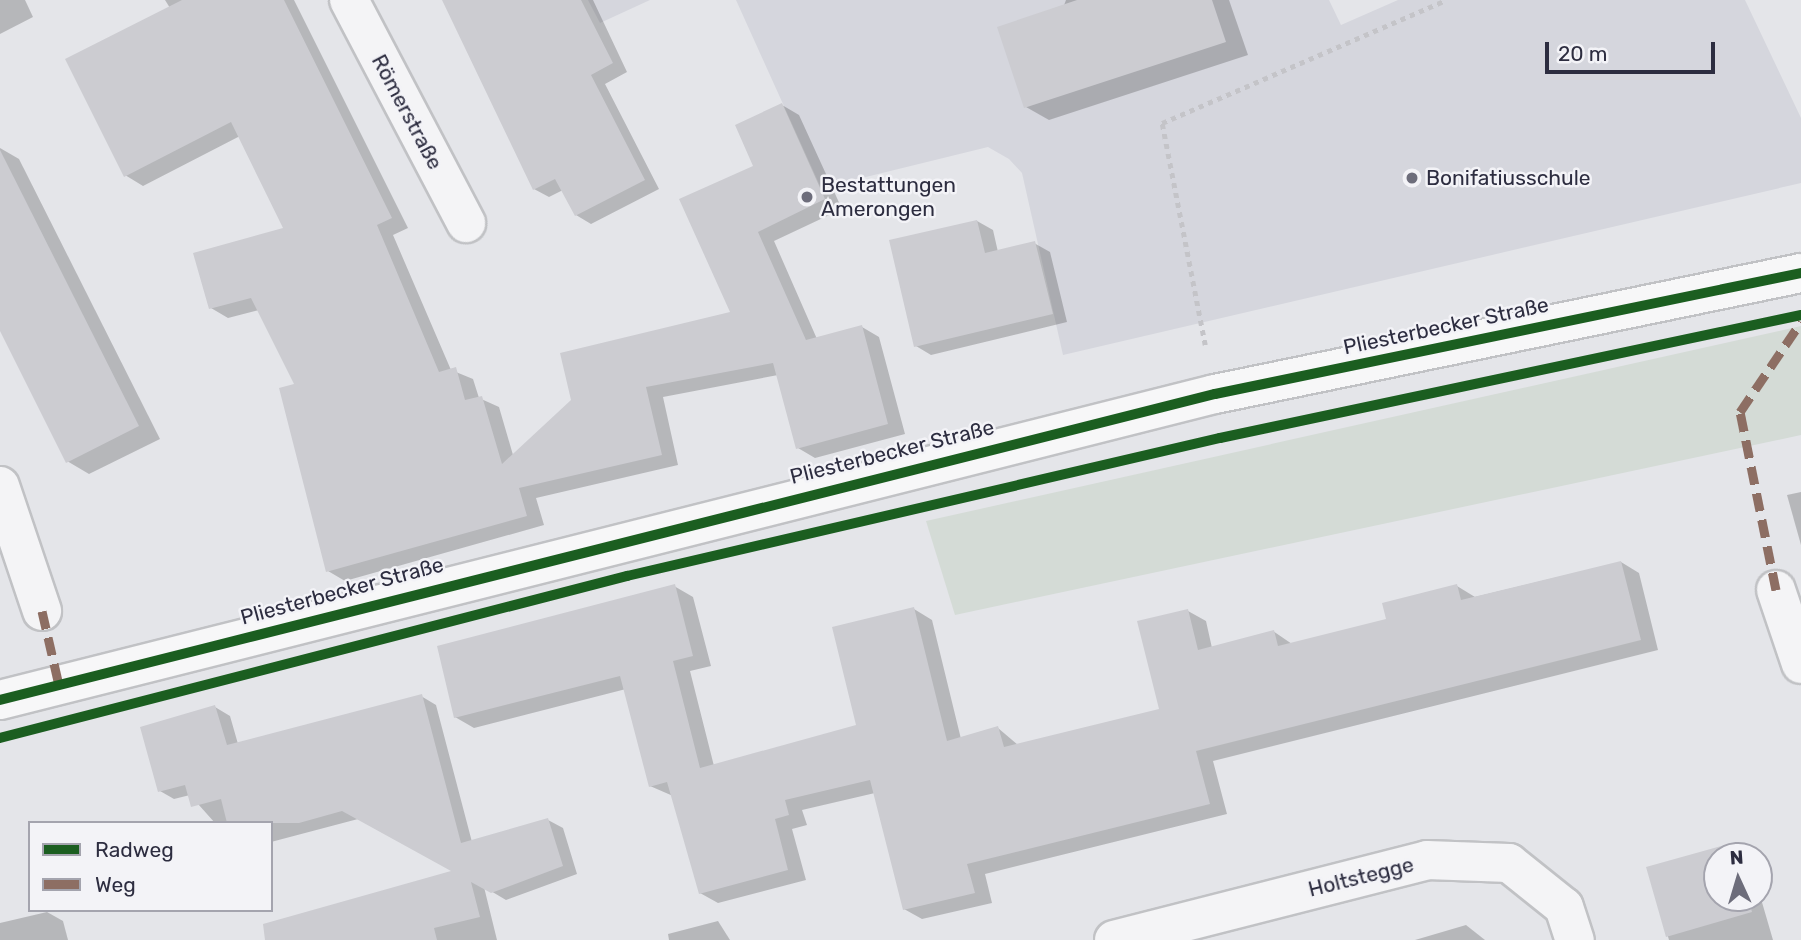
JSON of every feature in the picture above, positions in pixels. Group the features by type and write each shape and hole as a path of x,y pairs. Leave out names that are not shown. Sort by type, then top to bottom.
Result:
{"main road":[{"name":"Pliesterbecker Straße","path":"0,699 1215,394 1801,273"}],"street":[{"name":"Römerstraße","path":"349,0 466,223"},
{"path":"0,486 42,611"},
{"path":"1776,590 1801,664"},
{"name":"Holtstegge","path":"1114,940 1427,860 1509,863 1564,907 1574,940"}],"path":[{"path":"1215,394 1162,123 1446,0"}],"shaded area":[{"path":"588,0 650,0 600,23"},
{"name":"Bonifatiusschule","path":"736,0 1329,0 1341,25 1398,0 1745,0 1801,118 1801,183 1063,355 1022,173 1009,159 988,147 821,188"},
{"path":"1801,326 1801,435 955,615 926,521"}],"building":[{"path":"182,0 284,0 392,218 377,225 439,372 456,367 465,400 482,396 502,464 571,400 560,353 730,312 679,199 753,166 735,125 782,103 825,199 758,232 806,340 862,325 888,424 796,449 773,363 646,387 662,455 519,488 527,516 326,572 279,388 294,384 251,298 209,309 193,253 283,228 231,122 124,177 65,59"},
{"path":"442,0 581,0 613,63 591,75 645,180 575,216 555,179 533,190"},
{"path":"1077,0 1212,0 1226,42 1024,108 997,27"},
{"path":"0,150 139,426 66,463 0,331"},
{"path":"977,220 985,253 1035,241 1053,314 914,347 889,240"},
{"path":"1621,561 1641,640 1196,751 1210,804 967,864 975,893 903,910 870,780 785,800 789,815 775,819 788,870 699,894 667,782 649,787 620,676 454,718 437,646 675,584 693,656 673,661 700,768 856,725 832,627 914,607 947,741 998,726 1004,747 1159,709 1137,621 1188,609 1198,650 1274,630 1278,646 1386,619 1382,603 1457,584 1461,600"},
{"path":"422,694 461,843 548,818 563,866 491,893 471,882 480,917 434,928 437,940 265,940 263,924 451,871 342,811 299,823 226,821 221,799 191,807 185,785 158,792 140,727 215,705 227,745"},
{"path":"1703,851 1703,912 1752,912 1666,937 1646,867"}],"marked path":[{"path":"1776,590 1740,412 1801,322"},
{"path":"42,611 59,685"}],"cycle path":[{"path":"0,700 1215,394 1801,273"},
{"path":"0,738 627,576 1220,438 1801,315"}],"place":[{"name":"Bonifatiusschule","path":"1412,178"},
{"name":"Bestattungen Amerongen","path":"807,197"}]}
